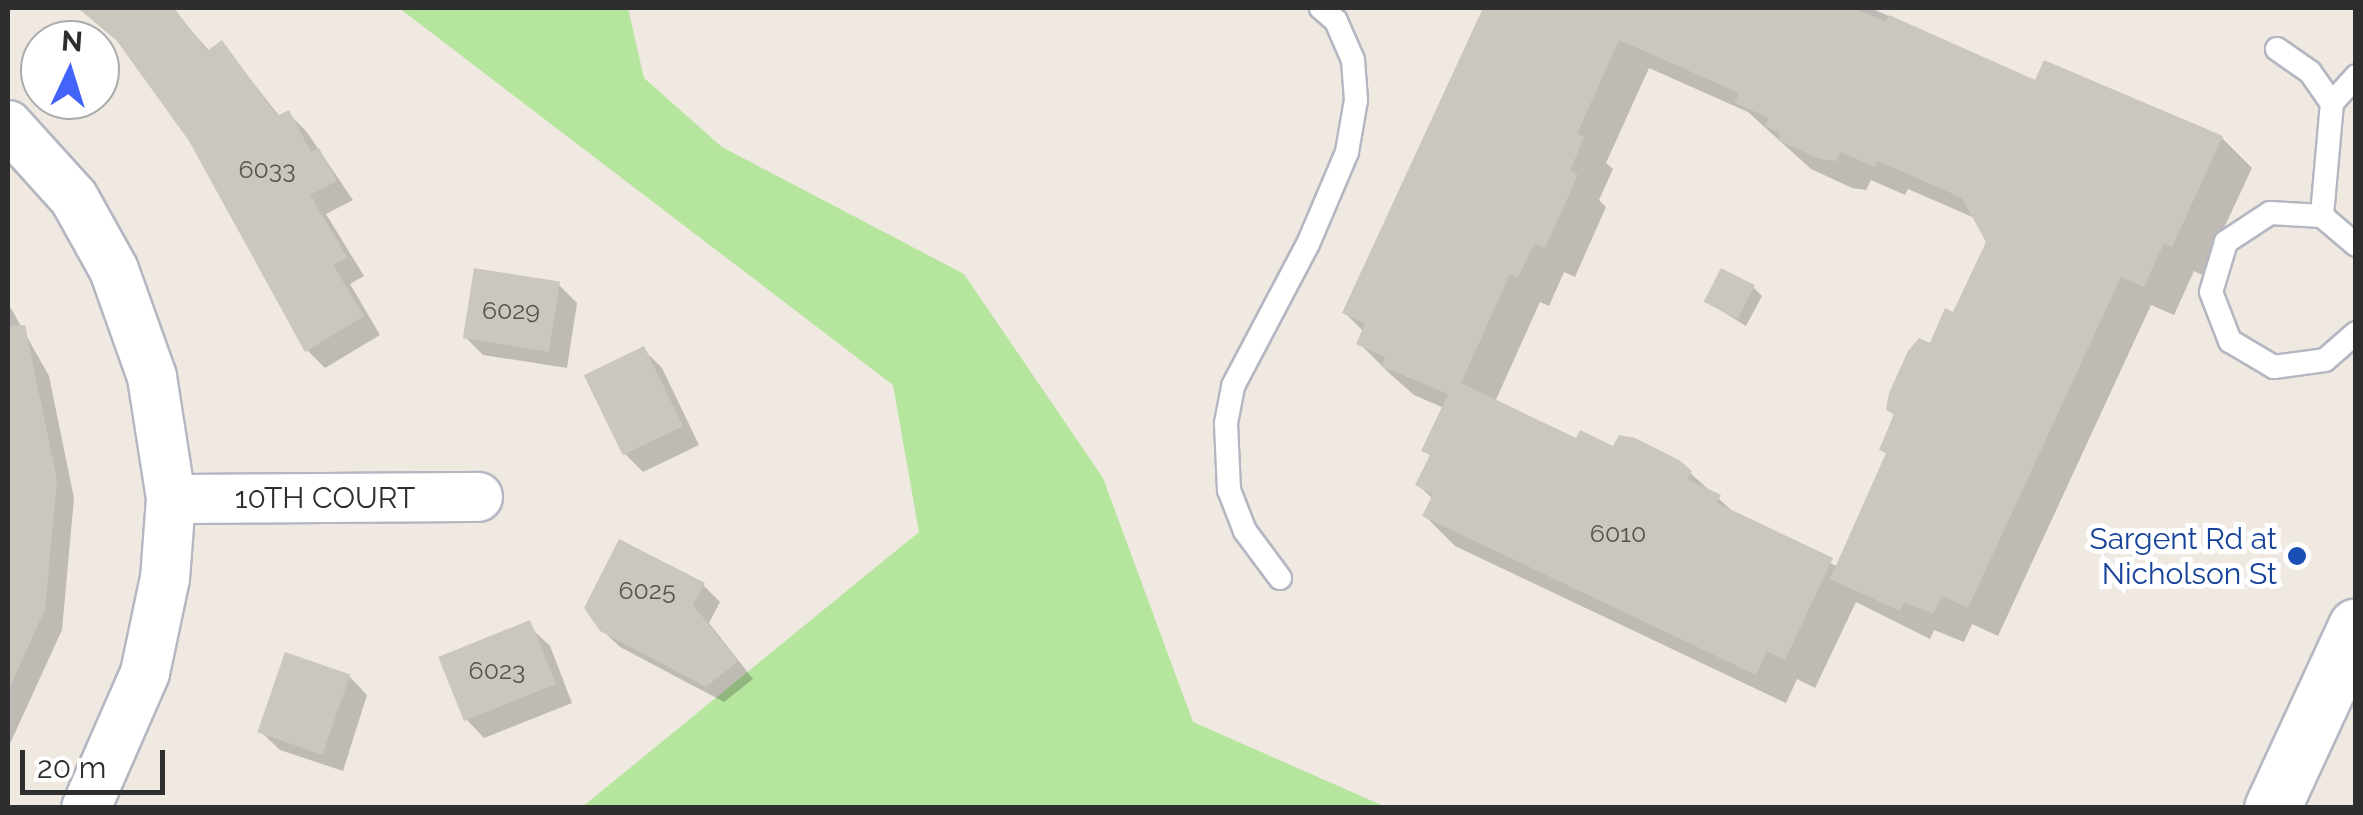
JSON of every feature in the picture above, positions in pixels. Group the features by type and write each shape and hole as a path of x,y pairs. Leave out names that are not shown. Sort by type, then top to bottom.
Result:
{"main road":[{"path":"2272,808 2354,632"}],"street":[{"path":"8,125 74,198 114,270 152,377 171,499 165,578 145,673 86,808"},
{"name":"10TH COURT","path":"171,499 478,497"}],"lane":[{"path":"1280,578 1245,532 1223,457 1233,386 1308,244 1347,152 1356,100 1353,60 1336,21 1321,8"},
{"path":"2277,49 2310,72 2332,103"},
{"path":"2322,216 2332,103 2356,76"},
{"path":"2356,245 2322,216 2270,213 2226,242 2211,292 2217,318 2240,349 2274,366 2325,360 2356,333"}],"green space":[{"path":"399,8 628,8 644,78 722,147 964,274 1103,478 1193,722 1386,807 582,807 919,532 893,385"}],"building":[{"path":"78,8 174,8 207,51 222,40 277,116 289,110 311,152 319,148 337,181 310,195 347,257 333,265 364,316 305,352 189,141 120,45 120,20 92,20"},
{"path":"1483,8 1854,8 1886,22 1889,15 2035,80 2044,60 2223,136 2172,247 2164,243 2144,287 2121,277 1968,608 1942,596 1933,614 1904,602 1900,611 1830,579 1886,453 1879,450 1894,414 1886,410 1889,393 1908,351 1919,338 1930,343 1945,308 1953,312 1986,242 1962,198 1878,161 1875,167 1841,152 1836,161 1820,159 1778,140 1780,133 1765,126 1769,118 1735,103 1739,93 1619,40 1577,134 1584,137 1570,171 1578,175 1545,248 1534,244 1518,278 1510,274 1461,383 1576,438 1580,430 1613,446 1619,435 1635,438 1679,460 1692,471 1687,479 1721,495 1717,503 1833,558 1785,660 1767,651 1756,675 1422,516 1433,494 1415,485 1430,455 1421,451 1448,394 1381,366 1385,357 1356,344 1365,324 1342,313"},
{"path":"474,268 560,282 549,352 463,338"},
{"path":"1721,268 1755,285 1738,319 1704,302"},
{"path":"25,325 57,480 45,609 8,692 8,326"},
{"path":"644,346 683,426 623,455 584,375"},
{"path":"619,539 705,583 693,605 738,661 706,687 600,631 584,608"},
{"path":"530,620 556,684 464,721 438,657"},
{"path":"285,652 350,674 323,755 257,732"}],"place":[{"name":"Sargent Rd at Nicholson St","path":"2297,556"}]}
